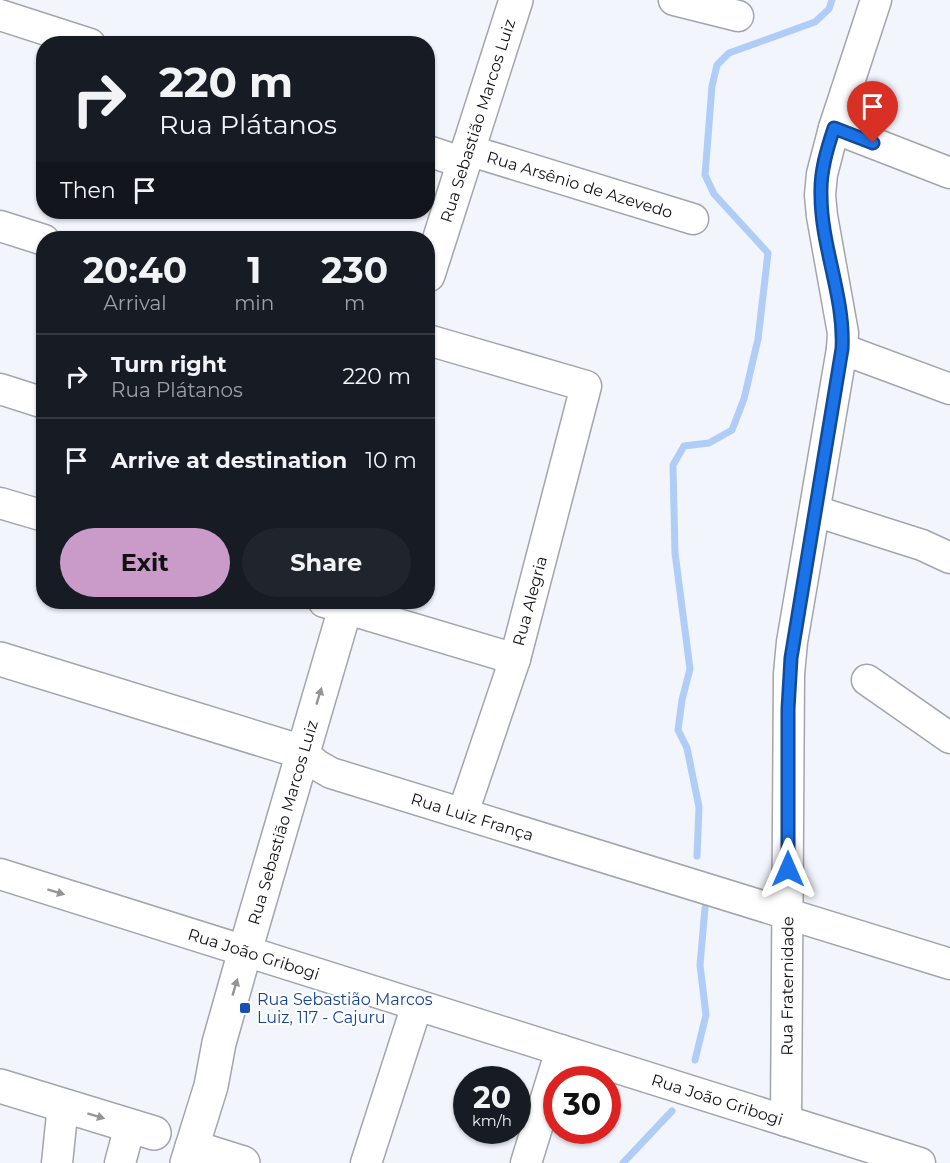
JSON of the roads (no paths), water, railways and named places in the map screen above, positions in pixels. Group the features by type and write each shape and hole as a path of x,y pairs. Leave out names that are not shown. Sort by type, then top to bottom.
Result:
{"main road":[{"name":"Rua Sebastião Marcos Luiz","path":"435,253 516,0"},
{"name":"Rua Sebastião Marcos Luiz","path":"182,1158 211,1086 219,1044 302,752 338,609"},
{"name":"Rua Luiz França","path":"0,659 302,752"},
{"name":"Rua Sebastião Marcos Luiz","path":"142,1130 171,1125 181,1115 219,1044"},
{"path":"0,1086 142,1130 182,1158 243,1163"}],"street":[{"path":"674,0 738,16"},
{"name":"Rua Fraternidade","path":"786,1121 789,674 792,642 842,349 842,316 820,195 822,174 834,128 876,0"},
{"path":"0,15 65,36"},
{"path":"834,128 950,173"},
{"name":"Rua Arsênio de Azevedo","path":"435,152 466,156 693,219"},
{"path":"0,226 36,237"},
{"name":"Rua Alegria","path":"435,342 586,386 515,659 463,813"},
{"path":"842,349 950,389"},
{"path":"0,389 36,400"},
{"path":"0,503 36,514"},
{"path":"815,511 922,545 950,558"},
{"path":"355,609 515,659"},
{"path":"867,680 950,738"},
{"name":"Rua Luiz França","path":"302,752 331,773 950,964"},
{"name":"Rua João Gribogi","path":"0,874 920,1163"},
{"path":"366,1163 417,1005"},
{"path":"526,1163 561,1050"},
{"path":"57,1163 63,1105"},
{"path":"120,1163 142,1130"}],"waterway":[{"path":"697,856 699,807 687,748 678,730 682,700 690,669 675,553 673,465 684,446 709,443 732,430 744,399 758,339 768,253 714,194 705,175 712,86 717,65 729,53 815,22 829,9 832,0"},
{"path":"695,1060 706,1015 700,965 705,908"},
{"path":"623,1163 672,1111"}],"place":[{"name":"Rua Sebastião Marcos Luiz, 117 - Cajuru","path":"245,1008"}]}
